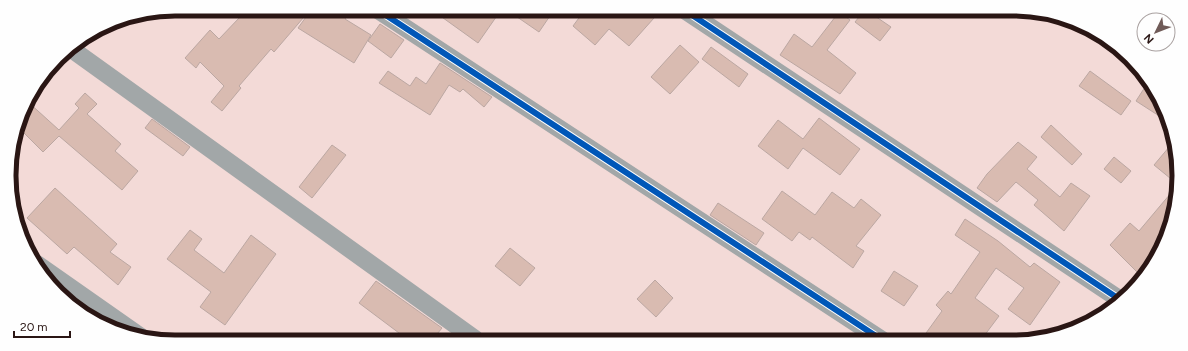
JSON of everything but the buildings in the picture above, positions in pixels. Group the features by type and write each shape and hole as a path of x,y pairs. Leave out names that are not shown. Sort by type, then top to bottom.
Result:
{"street":[{"path":"387,16 874,335"},
{"path":"694,16 1116,297"},
{"path":"75,52 469,335"},
{"path":"48,272 129,329"}],"cycle path":[{"path":"387,16 874,335"},
{"path":"694,16 1116,297"}]}
